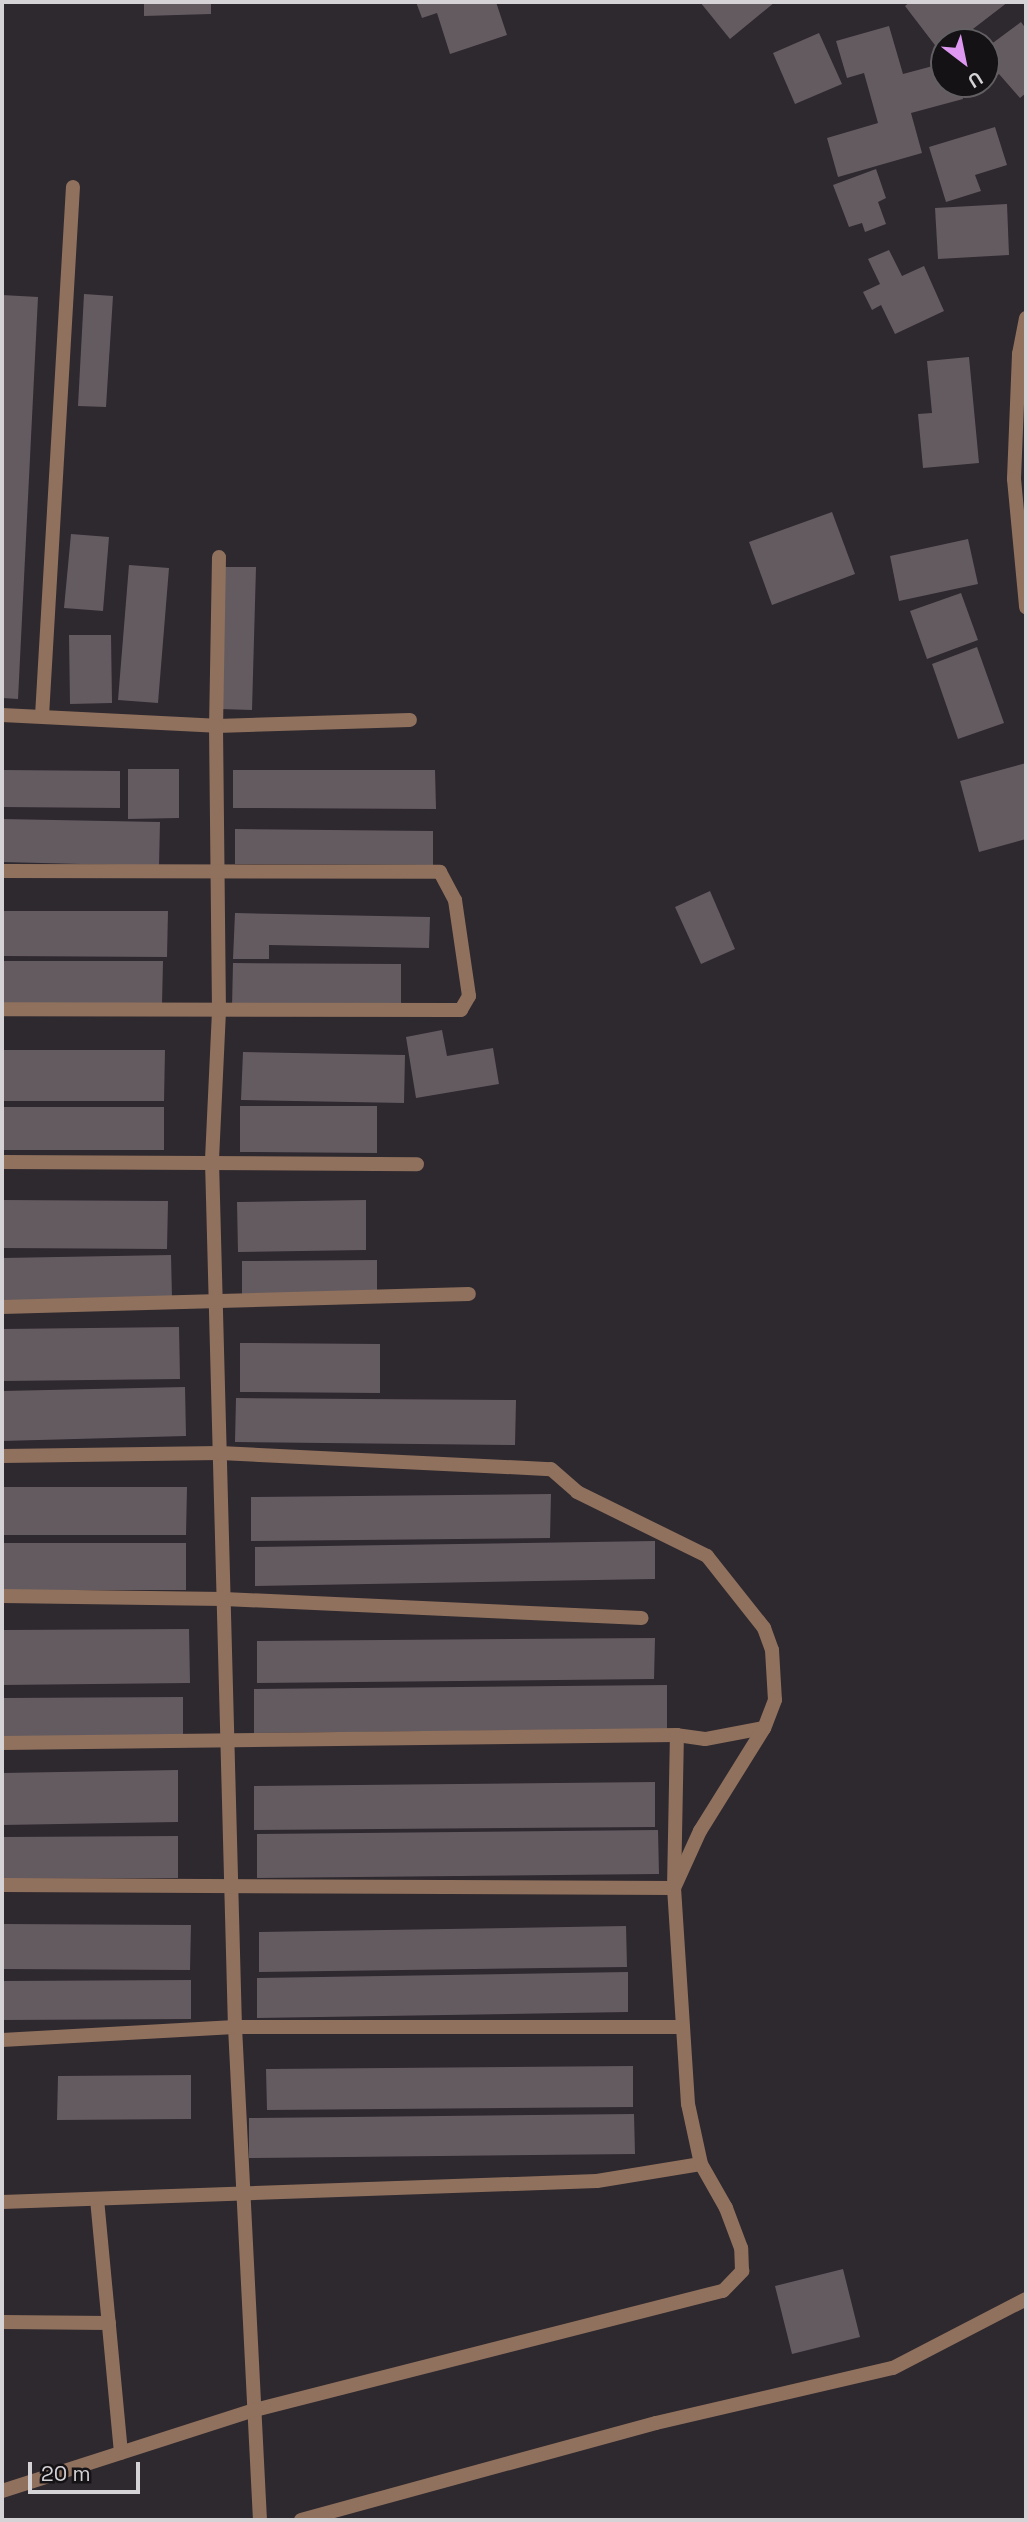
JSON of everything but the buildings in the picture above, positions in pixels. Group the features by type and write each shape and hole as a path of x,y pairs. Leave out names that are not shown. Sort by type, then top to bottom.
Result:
{"street":[{"path":"42,716 73,187"},
{"path":"1026,318 1019,354 1014,479 1026,607"},
{"path":"219,557 216,726 219,1011 212,1161 235,2027 260,2520"},
{"path":"2,715 216,726 410,720"},
{"path":"2,871 440,872 454,900 469,996 461,1010 2,1009"},
{"path":"2,1162 417,1164"},
{"path":"2,1307 216,1304 468,1294"},
{"path":"2,1456 220,1453 551,1469 577,1492 707,1556 739,1591 764,1628 772,1650 775,1700 764,1728 700,1832 674,1888"},
{"path":"2,1596 224,1599 642,1618"},
{"path":"2,1743 677,1735 705,1739 764,1728"},
{"path":"2,2491 254,2410 723,2291 742,2271 741,2248 726,2208 701,2164 688,2104 674,1888 677,1735"},
{"path":"2,1885 674,1888"},
{"path":"2,2040 235,2027 684,2027"},
{"path":"2,2202 597,2181 701,2164"},
{"path":"97,2199 121,2453"},
{"path":"301,2520 656,2423 893,2368 1026,2299"},
{"path":"2,2322 109,2323"}]}
